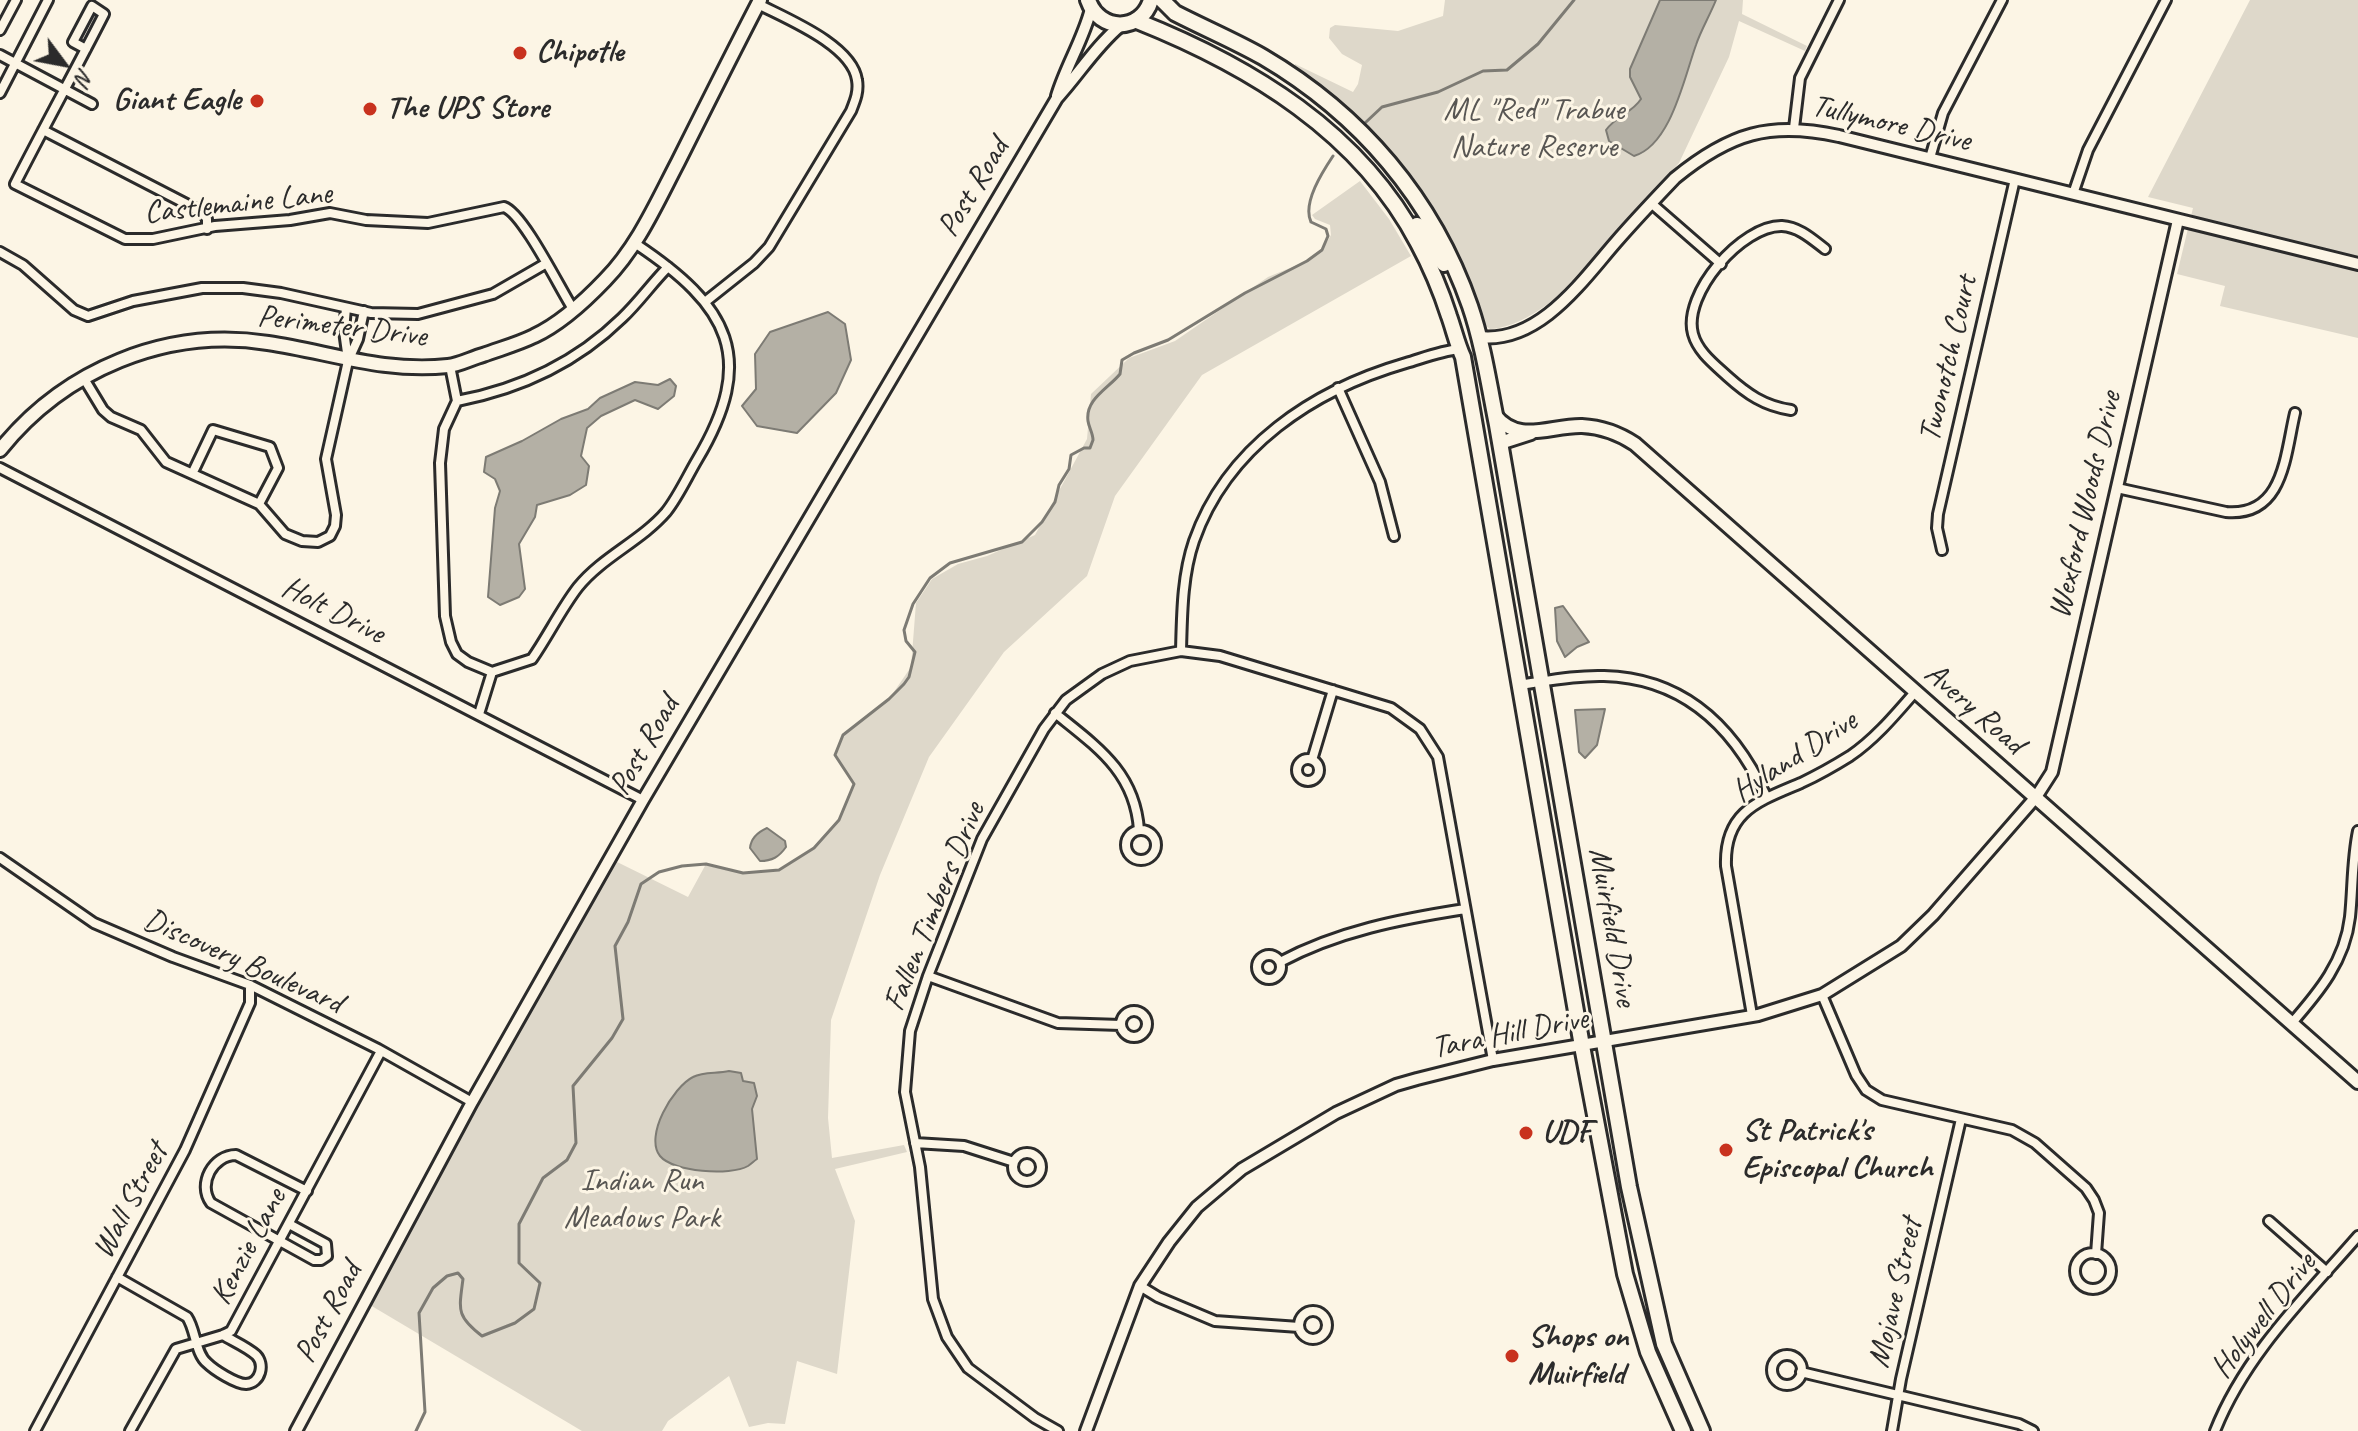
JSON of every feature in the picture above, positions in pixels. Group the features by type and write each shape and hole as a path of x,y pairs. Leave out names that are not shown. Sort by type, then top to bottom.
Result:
{"main road":[{"path":"1090,4 1103,21 1120,26 1137,21 1144,15 1151,0"},
{"path":"1162,0 1175,13 1260,55 1305,83 1370,140 1431,219 1453,263 1479,337"},
{"name":"Perimeter Drive","path":"0,450 54,395 83,377 134,356 179,343 270,343 348,361 395,366 450,366 535,336 606,280 636,244 759,2"},
{"path":"1137,21 1172,34 1257,79 1314,117 1381,173 1443,263 1469,332 1479,337"},
{"name":"Muirfield Drive","path":"1353,152 1395,204 1418,242 1439,287 1463,357 1582,1046 1625,1274 1648,1352 1683,1431"},
{"path":"1420,230 1451,299 1477,383 1485,430 1489,437 1500,443"},
{"name":"Muirfield Drive","path":"1479,337 1629,1187 1664,1344 1702,1431"},
{"name":"Avery Road","path":"1496,420 1508,428 1534,432"},
{"name":"Avery Road","path":"1500,443 1534,432 1584,426 1607,430 1635,444 2358,1082"}],"street":[{"path":"0,30 16,0"},
{"path":"0,93 48,0"},
{"path":"1794,128 1800,78 1839,0"},
{"path":"1930,158 1943,113 2002,0"},
{"path":"2073,194 2088,150 2166,0"},
{"path":"705,302 769,247 851,111 858,93 857,77 839,50 759,2"},
{"name":"Post Road","path":"1057,98 1064,73 1085,32 1090,4"},
{"name":"Castlemaine Lane","path":"86,49 73,42 92,6 104,14 86,49 64,89 15,184 125,239 153,239 330,213 366,220 428,223 504,207 513,211 525,226 573,309"},
{"name":"Post Road","path":"296,1431 472,1102 643,800 1057,98 1100,43 1120,26"},
{"path":"0,55 92,104"},
{"name":"Tullymore Drive","path":"1479,337 1511,334 1558,306 1651,203 1697,160 1744,136 1794,128 1839,136 2358,264"},
{"path":"43,130 202,212 207,219 207,229"},
{"name":"Twonotch Court","path":"1942,550 1937,528 1938,514 2015,179"},
{"path":"1651,203 1721,264"},
{"name":"Wexford Woods Drive","path":"2036,797 2054,763 2178,220"},
{"path":"1791,410 1776,408 1750,397 1711,362 1699,347 1691,316 1701,288 1721,264 1740,243 1768,228 1790,227 1825,249"},
{"path":"450,366 457,401 444,429 440,463 445,616 457,654 492,672 532,659 579,586 666,512 714,432 724,407 730,382 730,360 723,329 705,302 668,267 636,244"},
{"path":"0,252 36,274 74,310 88,316 133,301 202,288 256,290 364,311 418,314 493,294 545,264"},
{"path":"457,401 519,385 575,356 625,316 668,267"},
{"path":"346,308 344,336 348,361"},
{"path":"83,377 103,410 111,417 141,430 166,462 259,504 285,534 302,541 318,542 330,536 335,526 336,515 326,459 348,361 358,339 364,311"},
{"path":"1181,651 1187,568 1193,543 1215,498 1240,461 1274,428 1338,388 1385,369 1459,349"},
{"path":"1338,388 1380,482 1394,536"},
{"path":"2117,488 2226,512 2247,512 2270,497 2278,481 2295,413"},
{"path":"193,472 213,430 270,447 278,468 259,504"},
{"name":"Holt Drive","path":"0,468 643,800"},
{"name":"Fallen Timbers Drive","path":"1058,1431 1035,1418 968,1368 947,1337 933,1299 920,1167 905,1092 910,1031 928,976 982,839 1044,729 1066,700 1118,665 1181,651 1220,656 1391,708 1407,717 1430,741 1442,773 1493,1060"},
{"path":"479,714 492,672"},
{"path":"1519,685 1582,676 1622,677 1647,682 1680,695 1708,714 1737,745 1766,796"},
{"path":"1312,760 1333,690"},
{"name":"Hyland Drive","path":"1752,1015 1725,853 1732,829 1739,817 1766,796 1811,778 1853,754 1915,692"},
{"path":"1055,713 1101,750 1121,774 1135,801 1139,830"},
{"name":"Tara Hill Drive","path":"1086,1431 1140,1286 1197,1207 1242,1169 1336,1113 1396,1085 1493,1060 1778,1010 1822,995 1901,946 1933,915 2036,797"},
{"path":"2291,1024 2330,975 2345,941 2358,831"},
{"name":"Discovery Boulevard","path":"0,858 94,923 173,957 250,985 381,1051 472,1102"},
{"path":"1280,962 1302,950 1372,926 1465,909"},
{"path":"928,976 1058,1023 1121,1025"},
{"name":"Wall Street","path":"35,1431 207,1104 250,1003 250,985"},
{"path":"1822,995 1856,1075 1866,1090 1882,1100 2012,1130 2035,1143 2086,1188 2099,1213 2096,1254"},
{"name":"Kenzie Lane","path":"130,1431 176,1349 231,1331 381,1051"},
{"name":"Mojave Street","path":"1892,1431 1961,1119"},
{"path":"915,1143 964,1146 1014,1162"},
{"path":"289,1224 326,1244 327,1256 314,1260 211,1203 204,1188 215,1163 226,1155 236,1155 307,1191"},
{"path":"2269,1221 2327,1272"},
{"name":"Holywell Drive","path":"2215,1431 2231,1395 2251,1363 2358,1236"},
{"path":"2096,1254 2109,1264 2110,1275 2100,1288 2089,1289 2079,1282 2077,1265 2085,1256 2096,1254"},
{"path":"117,1277 187,1317 206,1363 240,1382 253,1382 258,1378 261,1361 223,1335"},
{"path":"1140,1286 1215,1321 1299,1327"},
{"path":"1801,1372 2019,1424 2033,1431"}],"green space":[{"name":"ML \"Red\" Trabue Nature Reserve","path":"1445,0 1743,0 1742,14 1807,46 1805,51 1739,21 1729,57 1679,163 1558,296 1526,318 1490,329 1483,324 1449,241 1406,172 1369,130 1295,66 1353,92 1362,65 1342,54 1329,38 1330,28 1335,25 1398,31 1443,16"},
{"path":"2250,0 2358,0 2358,338 2220,306 2225,286 2177,274 2193,208 2148,197"},
{"name":"Indian Run Meadows Park","path":"1360,181 1389,219 1411,256 1202,375 1115,496 1087,576 1004,652 929,757 880,875 831,1020 828,1118 832,1158 904,1145 907,1152 835,1169 855,1221 837,1374 797,1361 785,1424 768,1423 749,1427 729,1376 668,1421 662,1431 582,1431 365,1302 611,859 688,897 706,864 743,873 779,870 814,848 839,820 854,784 835,755 843,735 889,699 911,667 916,603 932,579 958,564 987,556 1035,535 1087,439 1091,394 1129,358 1175,341 1268,277 1307,261 1324,247 1331,235 1330,225 1312,215"}],"shaded area":[{"path":"1660,0 1716,0 1698,39 1667,125 1658,139 1634,156 1609,141 1606,130 1641,99 1630,77 1630,69"},
{"path":"828,312 845,324 851,360 836,393 797,433 757,426 742,406 756,389 755,354 770,332"},
{"path":"670,379 676,386 674,396 658,409 635,400 601,416 587,428 581,456 589,466 586,485 570,495 537,505 535,517 519,544 525,589 519,597 500,605 488,597 495,508 500,491 495,479 484,472 486,457 561,419 588,409 600,398 635,382 658,385"},
{"path":"1563,606 1589,642 1565,657 1557,641 1555,608"},
{"path":"1605,709 1597,745 1585,758 1579,752 1575,710"},
{"path":"767,828 785,841 786,847 775,858 760,861 750,848 756,836"},
{"path":"729,1071 741,1073 743,1081 754,1083 757,1096 752,1109 757,1159 740,1169 702,1171 677,1166 660,1156 656,1147 658,1125 677,1091 693,1077"}],"waterway":[{"path":"1365,123 1382,107 1438,92 1483,71 1507,70 1538,44 1574,0"},
{"path":"416,1431 425,1412 419,1313 433,1288 447,1276 458,1273 463,1279 461,1312 482,1336 515,1323 534,1309 540,1283 519,1263 519,1224 543,1178 567,1160 576,1143 573,1086 612,1038 623,1019 615,946 628,922 641,884 659,872 682,866 706,864 743,873 779,870 814,848 839,820 854,784 835,755 843,735 889,699 909,677 915,652 906,641 904,630 913,604 930,578 950,563 1022,542 1042,522 1055,502 1059,485 1069,469 1071,455 1090,448 1093,440 1088,421 1090,406 1120,374 1122,360 1168,340 1322,250 1328,236 1326,229 1311,222 1309,206 1333,156"}],"place":[{"name":"Chipotle","path":"520,53"},
{"name":"Giant Eagle","path":"257,101"},
{"name":"The UPS Store","path":"370,109"},
{"name":"UDF","path":"1526,1133"},
{"name":"St Patrick's Episcopal Church","path":"1726,1150"},
{"name":"Shops on Muirfield","path":"1512,1356"}]}
